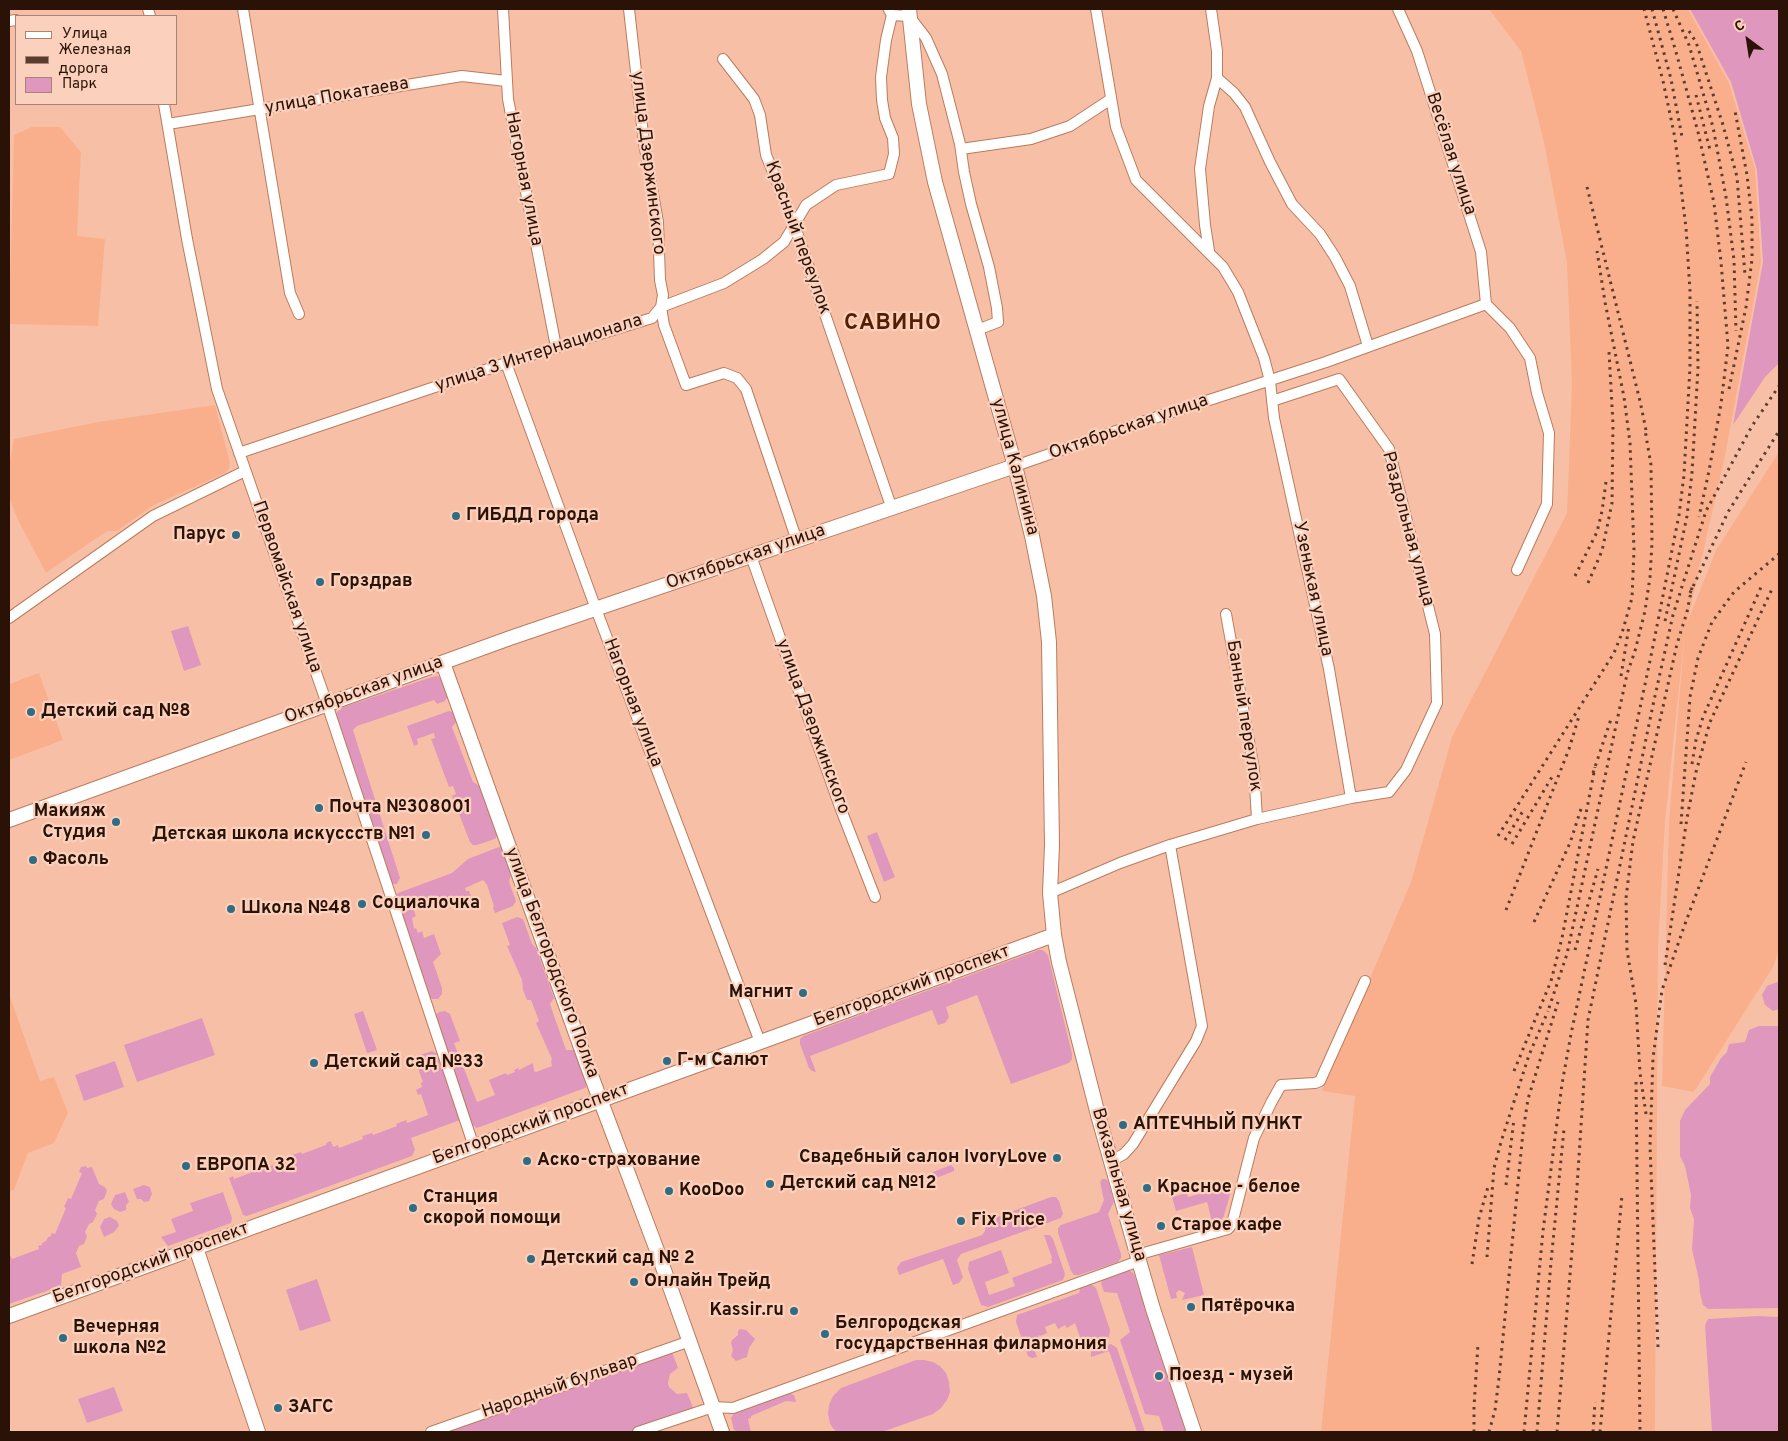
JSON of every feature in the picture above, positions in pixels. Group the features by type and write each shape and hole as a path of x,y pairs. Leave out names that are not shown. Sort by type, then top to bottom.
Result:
{"main road":[{"name":"улица Калинина","path":"909,12 919,104 927,148 1015,466 1044,596 1049,642 1052,845 1050,893 1054,935"},
{"name":"Октябрьская улица","path":"9,820 327,704 596,609 1015,466"},
{"name":"улица Белгородского Полка","path":"443,663 722,1432"},
{"name":"Белгородский проспект","path":"9,1316 1054,935"},
{"name":"Вокзальная улица","path":"1054,935 1059,962 1110,1160 1153,1309 1194,1432"},
{"path":"196,1248 258,1432"}],"street":[{"path":"243,9 290,293 299,314"},
{"name":"Нагорная улица","path":"503,9 508,99 556,347"},
{"name":"улица Дзержинского","path":"629,9 644,143 658,222 660,280 663,295 661,307 664,325 686,384 724,373 737,378 746,389 797,541"},
{"name":"Узенькая улица","path":"1096,9 1116,128 1136,180 1223,267 1238,292 1264,358 1270,381 1274,418 1329,670 1351,798"},
{"path":"1209,251 1200,169 1209,106 1218,78 1217,51 1211,9"},
{"name":"Весёлая улица","path":"1398,9 1417,52 1481,252 1486,304"},
{"path":"890,12 909,12 926,38 942,74 961,149 971,204 988,267 998,315 998,322 977,330"},
{"name":"улица 3 Интернационала","path":"239,453 506,363 652,318 661,307 724,283 763,259 784,242 806,205 836,185 889,174 894,154 893,138 882,100 881,77 890,12"},
{"name":"Красный переулок","path":"723,59 754,99 760,115 766,155 794,224 892,509"},
{"name":"улица Покатаева","path":"168,124 462,76 506,81"},
{"path":"1218,78 1245,107 1292,204 1320,234 1335,257 1350,286 1368,346"},
{"path":"961,149 1031,139 1070,126 1111,99"},
{"name":"Первомайская улица","path":"164,105 187,239 217,389 327,704 474,1146"},
{"path":"1486,304 1510,328 1530,358 1537,393 1549,433 1547,504 1517,570"},
{"name":"Октябрьская улица","path":"1015,466 1326,362 1486,304"},
{"name":"Нагорная улица","path":"506,363 596,609 760,1042"},
{"name":"Раздольная улица","path":"1272,401 1338,379 1389,449 1435,634 1437,703 1406,770 1389,792 1351,798"},
{"path":"9,618 153,516 245,471"},
{"name":"улица Дзержинского","path":"752,556 840,807 875,897"},
{"name":"Банный переулок","path":"1226,614 1254,769 1257,819"},
{"path":"1050,893 1120,863 1170,845 1257,819 1351,798"},
{"path":"1110,1160 1124,1154 1132,1144 1196,1041 1202,1026 1170,845"},
{"path":"638,1432 713,1407 733,1408 1138,1258 1225,1232 1232,1224 1254,1138 1271,1102 1281,1085 1315,1084 1320,1081 1365,981"},
{"name":"Народный бульвар","path":"431,1432 690,1341"}],"shaded area":[{"path":"1489,9 1688,9 1729,83 1755,169 1761,262 1725,456 1687,623 1716,550 1779,452 1779,950 1773,967 1694,1092 1662,1086 1669,821 1685,630 1665,822 1658,948 1655,1432 1321,1432 1355,1096 1322,1091 1411,882 1452,737 1567,513 1572,385 1567,263 1544,142 1521,51"},
{"path":"32,127 60,127 81,152 77,236 105,239 98,326 9,324 14,135"},
{"path":"215,405 230,463 229,469 225,473 154,505 117,531 107,531 46,573 18,520 9,497 9,466 14,439 98,422"},
{"name":"Детский сад №8","path":"39,673 63,740 9,760 9,684"},
{"path":"9,994 40,1081 54,1077 68,1113 54,1143 28,1153 14,1190 9,1191"}],"green space":[{"path":"1690,9 1779,9 1779,363 1765,377 1733,425 1763,262 1757,170 1731,82"},
{"path":"188,626 201,665 184,671 171,631"},
{"path":"438,676 443,681 448,696 445,701 437,704 434,700 357,726 353,730 400,878 397,884 393,884 391,883 336,713 341,708"},
{"path":"449,711 455,713 457,721 452,727 473,782 481,787 498,835 495,839 477,845 473,845 470,842 452,796 456,794 453,786 449,787 431,739 435,738 434,733 417,739 418,744 414,746 407,726"},
{"path":"877,832 895,877 884,882 867,836"},
{"path":"499,847 503,848 512,871 509,882 516,901 513,906 495,913 487,885 483,880 465,888 471,896 464,899 463,897 452,903 451,900 448,902 447,899 440,902 438,897 413,908 416,916 412,918 414,929 416,928 418,933 422,931 424,938 434,934 441,954 433,962 442,988 442,994 438,999 432,999 429,997 396,896 398,893 452,873 468,859"},
{"path":"517,917 523,919 532,944 536,948 554,998 550,1004 566,1050 576,1050 588,1084 585,1088 477,1128 472,1125 435,1016 439,1012 445,1011 450,1014 460,1041 454,1043 477,1102 495,1095 489,1080 506,1073 507,1075 515,1072 514,1070 518,1068 519,1070 533,1063 534,1071 536,1072 552,1066 552,1059 536,1023 539,1021 531,1000 527,1000 522,980 507,946 510,945 502,923"},
{"path":"1043,950 1048,955 1072,1054 1072,1059 1069,1063 1011,1084 977,995 946,1007 949,1017 945,1023 938,1025 932,1010 810,1056 816,1072 809,1068 800,1044 800,1039 803,1036"},
{"path":"1779,983 1779,1009 1773,1011 1765,1005 1762,995 1767,986"},
{"path":"363,1011 377,1050 367,1053 354,1014"},
{"path":"202,1018 215,1055 137,1082 124,1045"},
{"path":"1759,1026 1779,1026 1779,1308 1708,1309 1703,1305 1692,1249 1694,1219 1690,1208 1691,1195 1685,1166 1680,1156 1680,1121 1685,1110 1710,1084 1710,1077 1721,1058 1727,1052 1729,1044 1745,1042 1749,1030"},
{"path":"432,1051 438,1054 460,1120 411,1138 415,1150 412,1156 247,1216 243,1215 229,1178 233,1176 234,1179 258,1170 258,1167 267,1164 268,1167 292,1158 292,1155 301,1152 302,1154 326,1145 326,1143 331,1141 333,1147 338,1145 339,1148 363,1139 362,1136 372,1133 373,1135 397,1126 396,1124 406,1120 407,1123 428,1115 421,1094 418,1095 416,1090 422,1087 421,1083 423,1082 414,1057"},
{"path":"115,1061 124,1087 84,1101 75,1075"},
{"path":"951,1165 954,1171 934,1179 931,1176 933,1172"},
{"path":"86,1166 87,1168 92,1167 99,1184 105,1187 107,1191 104,1199 99,1201 95,1210 97,1214 93,1222 89,1224 85,1232 87,1236 84,1244 79,1246 76,1253 81,1267 62,1274 61,1286 9,1304 9,1257 11,1256 12,1259 39,1249 38,1246 42,1245 52,1233 55,1234 66,1208 64,1207 68,1198 71,1199 82,1173 79,1172 81,1167"},
{"path":"1102,1179 1108,1181 1114,1202 1108,1214 1121,1258 1118,1262 1074,1275 1058,1233 1058,1228 1061,1225 1099,1212 1104,1200 1100,1182"},
{"path":"144,1185 150,1187 152,1194 149,1201 144,1202 141,1199 137,1199 133,1189"},
{"path":"1224,1187 1231,1189 1228,1202 1223,1218 1213,1225 1207,1202 1176,1211 1172,1197 1187,1193 1188,1197"},
{"path":"125,1192 129,1202 126,1205 126,1210 120,1212 114,1209 111,1204 115,1195"},
{"path":"223,1192 232,1218 231,1223 168,1246 161,1237 176,1232 171,1219 193,1211 190,1203"},
{"path":"1051,1197 1056,1197 1059,1201 1063,1214 1061,1218 961,1254 957,1260 963,1277 959,1283 953,1285 943,1259 899,1275 897,1268 901,1262 982,1235 989,1220"},
{"path":"110,1217 117,1221 119,1226 114,1232 104,1237 100,1227 104,1219"},
{"path":"1044,1235 1050,1235 1053,1239 1065,1274 1063,1280 988,1307 981,1305 968,1269 969,1262 1001,1250 1009,1273 985,1282 989,1295 1015,1286 1012,1278 1052,1263"},
{"path":"1192,1247 1204,1295 1182,1300 1185,1293 1179,1290 1176,1293 1177,1298 1171,1299 1159,1255"},
{"path":"1129,1270 1134,1274 1186,1432 1164,1432 1159,1416 1145,1414 1120,1340 1130,1332 1117,1293 1104,1292 1101,1283 1103,1279"},
{"path":"317,1279 331,1321 300,1331 286,1290"},
{"path":"1090,1283 1096,1288 1110,1330 1109,1337 1075,1349 1073,1343 1081,1340 1075,1323 1067,1328 1065,1325 1058,1329 1055,1323 1045,1327 1047,1333 1038,1335 1039,1338 1031,1340 1037,1357 1032,1358 1028,1356 1016,1322 1017,1315 1079,1293 1081,1286"},
{"path":"1758,1316 1779,1317 1779,1432 1712,1432 1705,1325 1708,1319"},
{"path":"740,1329 746,1330 755,1339 749,1348 747,1357 736,1361 731,1356 733,1350 731,1343 738,1335"},
{"path":"1111,1344 1117,1348 1145,1432 1137,1432 1109,1351 1091,1357 1091,1352 1095,1349"},
{"path":"672,1352 678,1368 670,1374 669,1387 677,1394 687,1393 695,1412 636,1432 444,1432"},
{"path":"916,1360 933,1362 946,1373 950,1392 941,1408 933,1414 882,1432 836,1432 830,1424 829,1405 833,1396 841,1388"},
{"path":"114,1387 123,1411 87,1423 78,1399"},
{"path":"789,1393 794,1395 796,1402 786,1401 751,1416 748,1419 751,1432 734,1430 731,1418 735,1412"}],"railway":[{"path":"1524,1432 1543,1231 1562,1084 1651,656 1679,515 1684,475 1690,367 1690,291 1686,228 1675,138 1663,81 1644,9"},
{"path":"1652,9 1671,79 1682,137"},
{"path":"1663,9 1698,132 1714,203 1728,346 1721,404 1699,517"},
{"path":"1673,9 1689,45 1713,127 1726,197 1734,260 1736,331"},
{"path":"1689,31 1696,42 1723,125 1737,177 1745,275"},
{"path":"1696,95 1710,150"},
{"path":"1729,389 1746,307 1752,259 1752,219 1747,175 1735,111"},
{"path":"1587,187 1647,435"},
{"path":"1498,836 1614,653 1632,598 1634,550 1630,443 1624,397 1597,251"},
{"path":"1665,621 1687,516 1692,473 1698,368 1697,301"},
{"path":"1588,583 1602,551 1612,503 1613,424 1609,352"},
{"path":"1557,1432 1576,1202 1588,1020 1653,705 1673,615 1706,511 1752,426 1779,386"},
{"path":"1549,1008 1567,954 1627,674 1645,611 1652,543 1651,465 1645,430"},
{"path":"1690,593 1728,512 1779,431"},
{"path":"1575,576 1597,532 1606,482"},
{"path":"1681,824 1690,697 1698,658 1712,622 1734,592 1779,554"},
{"path":"1692,764 1696,740 1703,717 1762,585"},
{"path":"1646,1114 1640,1073 1636,1004 1627,950 1626,898 1633,841 1677,644 1687,612 1692,587"},
{"path":"1665,965 1687,818 1696,772 1710,722 1772,589"},
{"path":"1621,676 1629,626"},
{"path":"1506,910 1569,749 1579,716"},
{"path":"1593,773 1612,716"},
{"path":"1658,1347 1650,1146 1653,1058 1662,990 1746,762"},
{"path":"1514,1071 1551,981 1562,938 1595,767"},
{"path":"1512,844 1552,777"},
{"path":"1534,922 1570,843 1581,809"},
{"path":"1505,840 1523,811"},
{"path":"1575,950 1598,869"},
{"path":"1489,1432 1495,1410 1499,1378 1523,1132 1528,1099 1558,1002"},
{"path":"1487,1257 1494,1168 1529,1055 1548,1011"},
{"path":"1636,1082 1640,1432"},
{"path":"1506,1185 1514,1119"},
{"path":"1537,1432 1564,1129"},
{"path":"1472,1264 1479,1218 1488,1187"},
{"path":"1600,1432 1622,1195"},
{"path":"1474,1432 1478,1344"},
{"path":"1593,1432 1595,1402"}],"place":[{"name":"ГИБДД города","path":"456,516"},
{"name":"Парус","path":"236,535"},
{"name":"Горздрав","path":"320,582"},
{"name":"Детский сад №8","path":"31,712"},
{"name":"Почта №308001","path":"319,808"},
{"name":"Макияж Студия","path":"116,822"},
{"name":"Детская школа искуссств №1","path":"426,835"},
{"name":"Фасоль","path":"33,860"},
{"name":"Социалочка","path":"362,904"},
{"name":"Школа №48","path":"231,909"},
{"name":"Магнит","path":"803,993"},
{"name":"Г-м Салют","path":"667,1061"},
{"name":"Детский сад №33","path":"314,1063"},
{"name":"АПТЕЧНЫЙ ПУНКТ","path":"1123,1125"},
{"name":"Свадебный салон IvoryLove","path":"1057,1158"},
{"name":"Аско-страхование","path":"527,1161"},
{"name":"ЕВРОПА 32","path":"186,1166"},
{"name":"Детский сад №12","path":"770,1184"},
{"name":"Красное - белое","path":"1147,1188"},
{"name":"KooDoo","path":"669,1191"},
{"name":"Станция скорой помощи","path":"413,1208"},
{"name":"Fix Price","path":"961,1221"},
{"name":"Старое кафе","path":"1161,1226"},
{"name":"Детский сад № 2","path":"531,1259"},
{"name":"Онлайн Трейд","path":"634,1282"},
{"name":"Пятёрочка","path":"1191,1307"},
{"name":"Kassir.ru","path":"794,1311"},
{"name":"Белгородская государственная филармония","path":"825,1334"},
{"name":"Вечерняя школа №2","path":"63,1338"},
{"name":"Поезд - музей","path":"1159,1376"},
{"name":"ЗАГС","path":"278,1408"}],"district":[{"name":"САВИНО","path":"893,325"}]}
